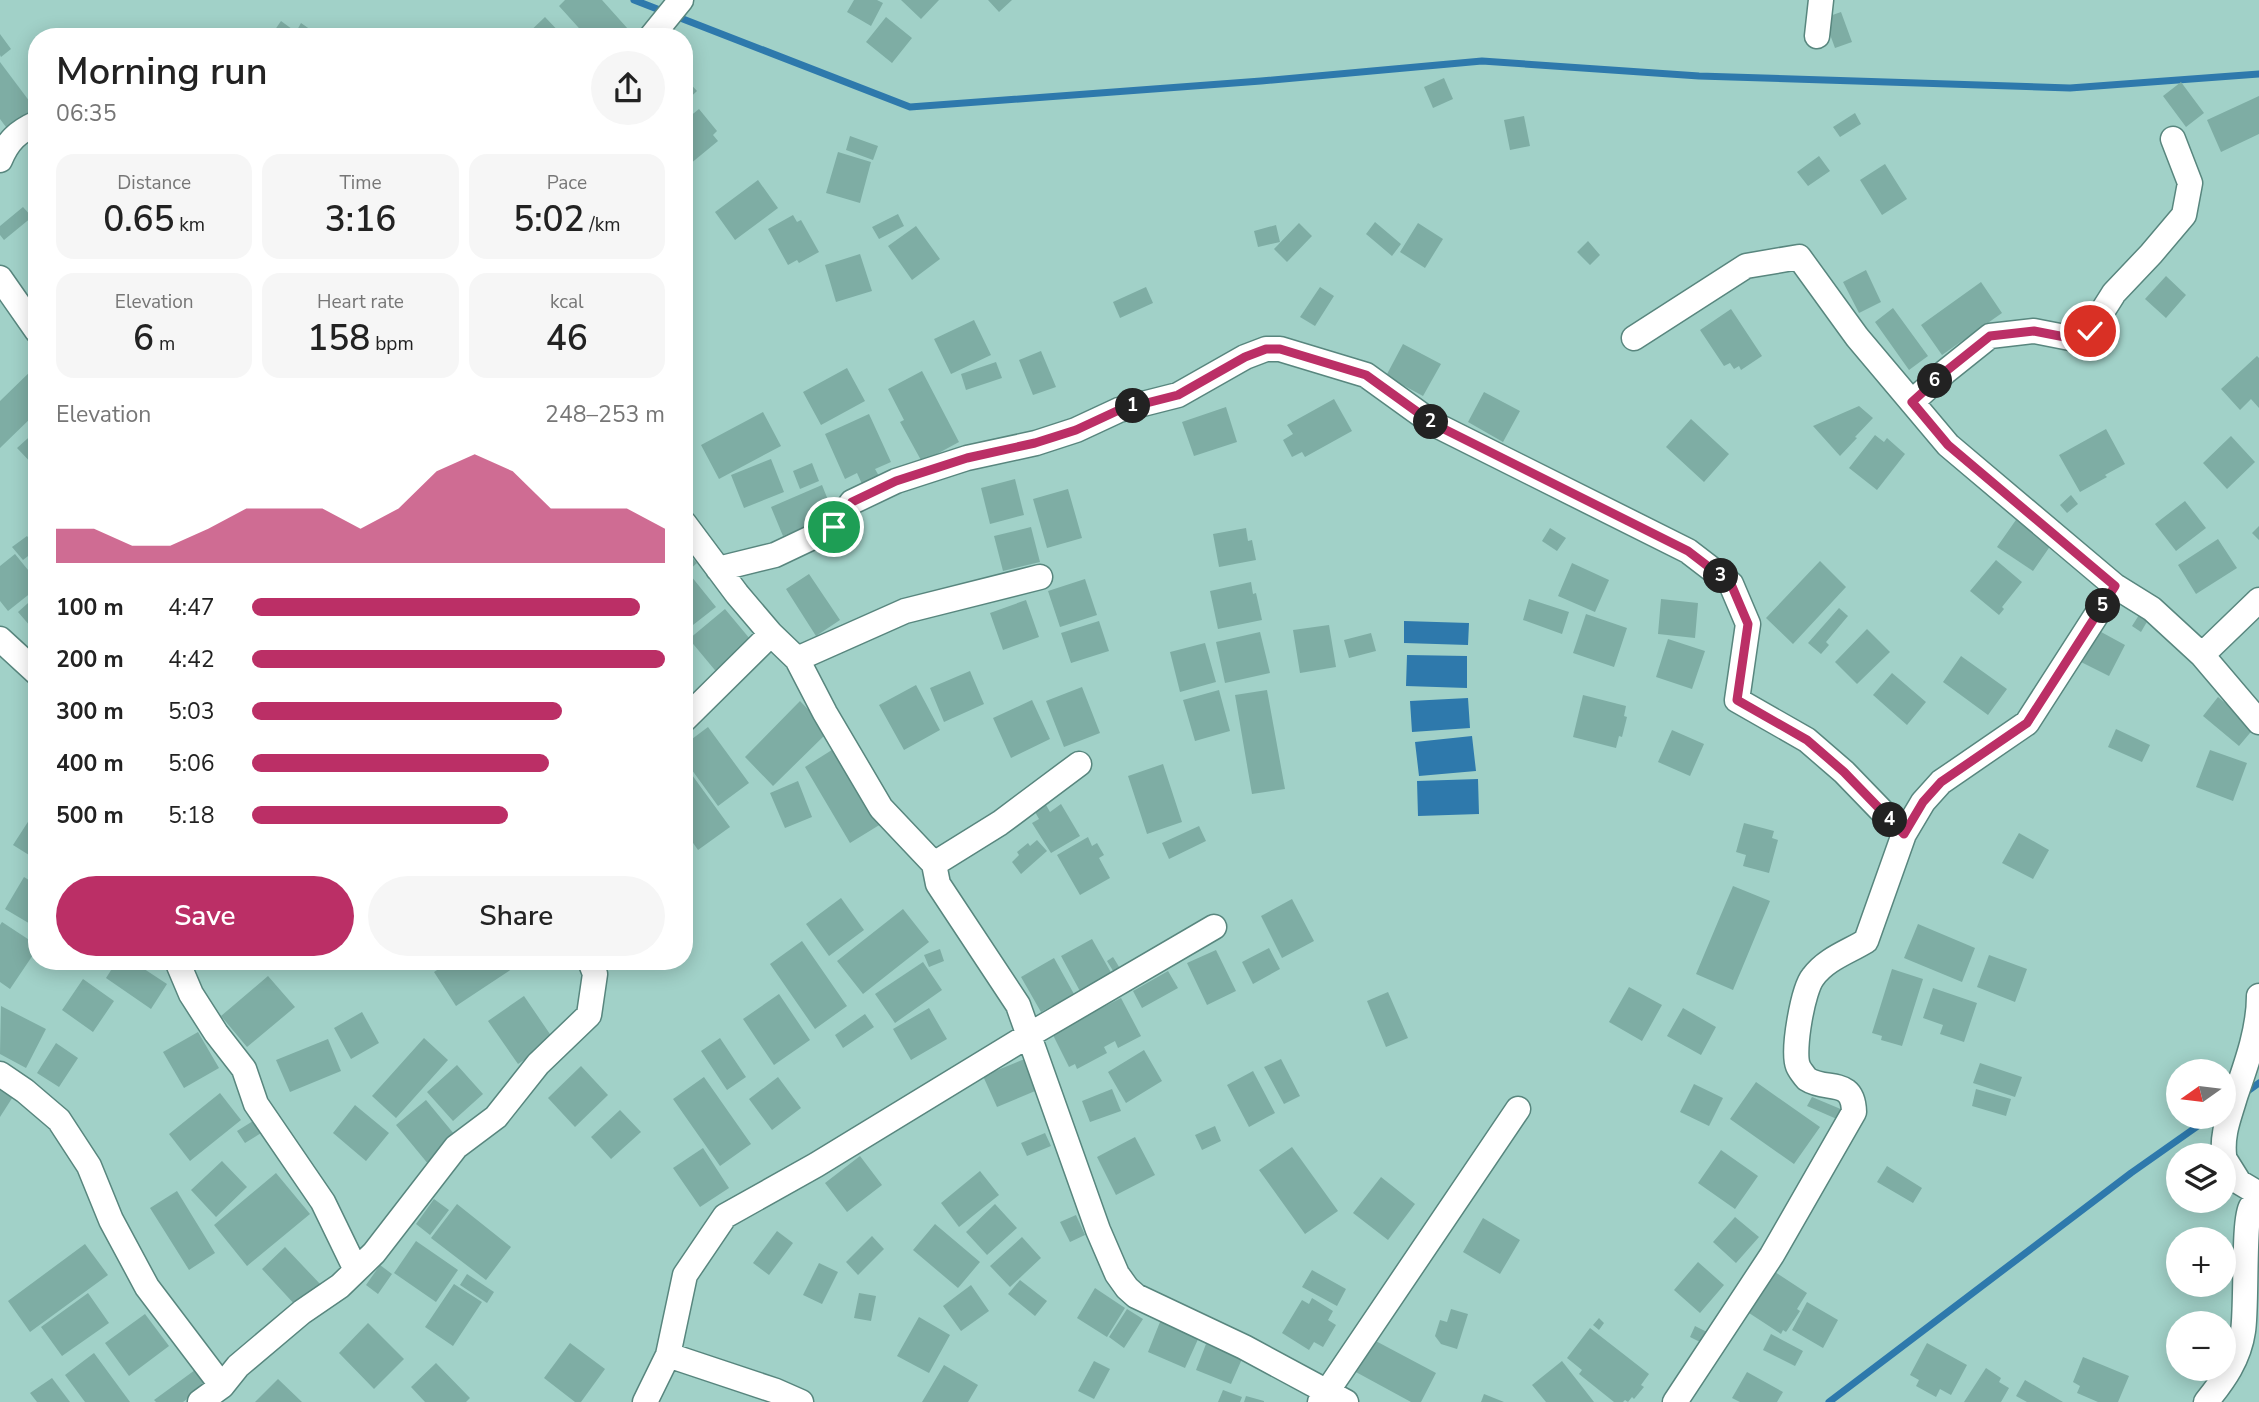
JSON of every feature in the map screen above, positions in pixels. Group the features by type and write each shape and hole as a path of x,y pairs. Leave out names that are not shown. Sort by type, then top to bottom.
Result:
{"street":[{"path":"658,28 681,0"},
{"path":"1817,36 1821,0"},
{"path":"0,160 7,143 28,127"},
{"path":"1912,402 1990,336 2034,331 2070,338 2090,331 2114,293 2184,215 2190,183 2173,139"},
{"path":"1634,338 1746,266 1799,257 1857,337 1948,445 2115,586 2152,609 2202,655 2259,722"},
{"path":"0,278 28,318"},
{"path":"718,569 775,555 834,527 852,502 896,481 967,458 1035,443 1076,430 1119,410 1178,395 1245,357 1266,349 1280,349 1366,375 1434,424 1688,551 1731,584 1748,624 1737,700 1807,740 1844,772 1904,834"},
{"path":"693,535 771,634 797,659 825,713 881,808 934,864 938,884 1018,1005 1098,1230 1117,1274 1136,1296 1244,1347 1331,1398 1518,1109"},
{"path":"797,659 905,611 1040,577"},
{"path":"1675,1402 1772,1255 1854,1112 1854,1099 1848,1091 1807,1079 1797,1065 1798,1024 1811,979 1826,962 1866,940 1904,834 1923,802 1941,782 2027,723 2115,586"},
{"path":"2202,655 2259,600"},
{"path":"693,711 771,634"},
{"path":"0,639 28,665"},
{"path":"934,864 1000,823 1079,764"},
{"path":"645,1402 668,1355 685,1275 725,1216 816,1165 1029,1035 1214,927"},
{"path":"181,970 191,994 244,1069 256,1104 323,1202 356,1270"},
{"path":"0,1074 59,1120 89,1166 111,1220 209,1397 238,1366 302,1312 340,1286 374,1253 456,1147 496,1116 538,1064 589,1015 593,970"},
{"path":"2223,1143 2222,1137 2249,1053 2259,996"},
{"path":"2236,1177 2239,1182 2259,1194"},
{"path":"2206,1402 2223,1381 2237,1356 2244,1330 2247,1220 2250,1208 2259,1200"},
{"path":"668,1355 801,1402"}],"water":[{"path":"1404,621 1469,623 1468,645 1404,643"},
{"path":"1407,655 1467,656 1467,688 1406,686"},
{"path":"1468,698 1470,728 1412,732 1410,701"},
{"path":"1472,736 1476,771 1419,776 1415,742"},
{"path":"1478,779 1479,814 1418,816 1417,781"}],"building":[{"path":"565,0 602,0 627,28 579,28 559,6"},
{"path":"854,0 877,0 883,3 871,26 847,12"},
{"path":"901,0 939,0 921,19"},
{"path":"988,0 1012,0 999,12"},
{"path":"1841,12 1852,42 1835,48 1824,18"},
{"path":"545,17 555,28 533,28"},
{"path":"886,17 912,38 892,63 866,42"},
{"path":"281,21 291,28 276,28"},
{"path":"0,34 11,49 1,57 0,55"},
{"path":"0,62 28,99 28,116 9,131 0,119"},
{"path":"1444,78 1453,99 1433,108 1424,87"},
{"path":"2181,82 2204,113 2186,127 2163,96"},
{"path":"2259,96 2259,134 2221,152 2207,120"},
{"path":"699,109 717,131 713,135 718,141 693,162 693,114"},
{"path":"1855,113 1861,124 1840,137 1833,127"},
{"path":"1524,116 1530,146 1510,150 1504,120"},
{"path":"850,136 878,146 873,160 846,150"},
{"path":"838,152 871,162 860,203 826,193"},
{"path":"1819,156 1830,171 1808,186 1797,172"},
{"path":"1885,164 1907,199 1882,215 1860,180"},
{"path":"758,180 778,208 735,240 715,212"},
{"path":"23,207 28,213 28,220 4,240 0,235 0,226"},
{"path":"898,214 904,226 879,239 872,227"},
{"path":"793,215 797,222 801,220 819,252 799,263 797,260 788,265 768,229"},
{"path":"1375,222 1401,244 1392,256 1366,234"},
{"path":"1299,223 1312,236 1287,262 1274,249"},
{"path":"1418,223 1443,239 1425,268 1400,252"},
{"path":"1276,225 1280,242 1258,247 1254,231"},
{"path":"916,226 940,259 912,280 888,246"},
{"path":"1588,241 1600,255 1590,265 1577,252"},
{"path":"860,254 872,291 836,302 825,265"},
{"path":"1866,270 1881,302 1859,313 1843,282"},
{"path":"2166,276 2186,295 2166,318 2145,299"},
{"path":"1981,282 2002,313 1942,355 1921,325"},
{"path":"1146,287 1153,303 1120,318 1113,302"},
{"path":"1320,287 1334,296 1315,326 1300,317"},
{"path":"1893,308 1928,356 1909,370 1875,322"},
{"path":"1731,309 1762,356 1741,370 1739,366 1734,369 1730,363 1724,366 1700,330"},
{"path":"974,320 991,355 951,374 934,339"},
{"path":"1403,344 1441,364 1423,396 1386,376"},
{"path":"1041,351 1056,387 1033,395 1019,360"},
{"path":"2257,356 2259,408 2251,399 2240,410 2221,389"},
{"path":"996,362 1002,378 966,390 961,374"},
{"path":"847,368 865,401 821,425 803,392"},
{"path":"922,371 959,442 922,462 900,422 904,420 888,389"},
{"path":"28,374 28,421 0,448 0,401"},
{"path":"1484,392 1520,411 1503,442 1468,422"},
{"path":"1334,399 1352,431 1305,457 1302,452 1292,457 1283,440 1293,434 1287,425"},
{"path":"1859,406 1873,418 1840,456 1813,426"},
{"path":"1226,407 1237,442 1194,456 1182,422"},
{"path":"763,412 781,446 719,479 701,445"},
{"path":"869,414 891,462 875,469 879,476 862,484 857,473 845,479 825,434"},
{"path":"1691,419 1729,454 1704,482 1666,447"},
{"path":"2106,429 2125,464 2080,492 2059,455"},
{"path":"1875,435 1884,442 1887,438 1905,454 1877,490 1849,468"},
{"path":"2231,436 2255,462 2227,489 2203,463"},
{"path":"28,438 28,460 17,448"},
{"path":"771,459 784,492 744,508 731,475"},
{"path":"812,463 819,481 800,489 793,471"},
{"path":"1015,479 1024,515 990,524 981,488"},
{"path":"822,485 834,515 783,536 771,507"},
{"path":"1068,489 1082,538 1047,548 1033,499"},
{"path":"2071,495 2078,504 2067,513 2060,505"},
{"path":"2185,501 2206,528 2176,551 2155,524"},
{"path":"2018,517 2053,542 2033,571 1997,547"},
{"path":"2259,526 2259,540 2252,533"},
{"path":"1031,527 1040,562 1003,571 994,536"},
{"path":"1246,528 1248,541 1252,540 1256,560 1219,567 1213,534"},
{"path":"1550,528 1566,538 1557,551 1542,541"},
{"path":"28,537 28,556 23,560 12,547"},
{"path":"2218,539 2237,568 2196,594 2178,565"},
{"path":"15,554 28,570 28,595 8,611 0,601 0,566"},
{"path":"1996,560 2022,582 2002,607 2004,609 1999,615 1970,591"},
{"path":"1820,561 1846,587 1793,644 1766,618"},
{"path":"1572,563 1609,580 1595,612 1558,596"},
{"path":"809,574 840,620 816,636 786,589"},
{"path":"693,578 716,607 693,625"},
{"path":"1085,579 1097,615 1060,627 1048,591"},
{"path":"1251,582 1262,620 1218,629 1210,591"},
{"path":"1529,599 1569,612 1562,634 1523,620"},
{"path":"1661,599 1698,603 1695,638 1658,634"},
{"path":"1026,600 1039,637 1003,650 990,613"},
{"path":"28,603 28,624 18,612"},
{"path":"1839,608 1848,616 1826,642 1829,645 1821,654 1808,643"},
{"path":"725,609 755,645 719,675 693,644 693,636"},
{"path":"1586,614 1627,628 1614,667 1573,653"},
{"path":"2139,615 2148,620 2141,632 2132,626"},
{"path":"1099,621 1109,651 1071,663 1061,633"},
{"path":"1329,625 1336,667 1300,673 1293,630"},
{"path":"2092,627 2125,645 2109,676 2075,659"},
{"path":"1867,629 1890,652 1857,684 1835,662"},
{"path":"1260,632 1270,673 1225,683 1216,642"},
{"path":"1371,633 1376,651 1349,658 1344,640"},
{"path":"1668,639 1705,651 1692,689 1656,677"},
{"path":"1205,643 1216,682 1180,692 1170,652"},
{"path":"1961,656 2007,689 1988,715 1943,682"},
{"path":"970,671 984,704 944,722 930,688"},
{"path":"1892,673 1926,702 1907,725 1873,695"},
{"path":"916,685 940,730 904,750 879,705"},
{"path":"1082,687 1100,733 1064,747 1046,701"},
{"path":"1219,690 1230,731 1195,741 1183,700"},
{"path":"1267,690 1285,789 1252,794 1235,695"},
{"path":"1583,695 1626,706 1624,716 1627,717 1616,748 1573,737"},
{"path":"2218,697 2255,727 2239,746 2203,716"},
{"path":"1032,700 1050,739 1011,758 993,718"},
{"path":"800,701 829,731 773,786 745,757"},
{"path":"708,727 749,783 718,806 693,771 693,738"},
{"path":"2116,729 2150,745 2142,762 2108,747"},
{"path":"1672,730 1704,744 1690,776 1658,762"},
{"path":"835,748 881,824 850,843 805,767"},
{"path":"2210,750 2247,763 2233,801 2196,787"},
{"path":"1163,764 1182,822 1147,834 1128,776"},
{"path":"693,776 730,827 698,850 693,843"},
{"path":"798,781 812,817 785,828 770,793"},
{"path":"1061,804 1080,836 1051,853 1032,823 1039,819 1035,812 1046,805 1050,812"},
{"path":"28,822 28,854 13,845"},
{"path":"1744,823 1774,831 1772,838 1778,840 1769,873 1743,866 1746,855 1736,852"},
{"path":"1199,826 1206,841 1169,859 1162,843"},
{"path":"2019,833 2049,850 2033,879 2002,863"},
{"path":"1088,837 1092,846 1097,843 1104,855 1099,858 1110,878 1080,895 1057,855"},
{"path":"1037,840 1047,851 1021,874 1012,862 1019,855 1017,852"},
{"path":"24,877 28,879 28,923 5,909"},
{"path":"1733,886 1770,901 1733,990 1696,974"},
{"path":"841,898 864,930 829,956 806,924"},
{"path":"1292,899 1314,941 1282,958 1261,916"},
{"path":"903,909 929,942 863,994 837,961"},
{"path":"2,922 28,939 28,962 10,989 0,982"},
{"path":"1918,924 1975,948 1962,982 1904,958"},
{"path":"1092,939 1113,976 1081,993 1061,956"},
{"path":"802,941 847,1006 815,1029 770,964"},
{"path":"1269,948 1280,969 1253,984 1242,962"},
{"path":"940,949 944,961 929,967 924,955"},
{"path":"1216,950 1236,991 1207,1005 1187,963"},
{"path":"1989,955 2027,969 2015,1002 1977,987"},
{"path":"1113,957 1124,975 1118,979 1107,961"},
{"path":"1054,958 1074,994 1054,1009 1052,1006 1041,1012 1021,977"},
{"path":"923,962 942,990 895,1023 875,994"},
{"path":"1892,969 1923,979 1902,1046 1881,1040 1882,1036 1872,1033"},
{"path":"111,970 146,970 167,984 151,1009 106,978"},
{"path":"437,970 510,970 456,1006 434,972"},
{"path":"1168,971 1178,988 1142,1008 1133,991"},
{"path":"268,976 295,1007 247,1047 221,1016"},
{"path":"83,979 114,1001 93,1032 62,1010"},
{"path":"1629,987 1662,1005 1642,1041 1609,1022"},
{"path":"1933,988 1977,1003 1964,1042 1940,1034 1943,1025 1923,1018"},
{"path":"1388,992 1408,1038 1386,1047 1367,1001"},
{"path":"779,994 810,1040 774,1065 743,1019"},
{"path":"524,996 554,1040 518,1064 488,1021"},
{"path":"1121,998 1141,1036 1118,1048 1115,1041 1104,1047 1107,1053 1077,1069 1075,1064 1069,1067 1052,1033"},
{"path":"1,1006 46,1029 26,1068 0,1054"},
{"path":"929,1008 947,1039 911,1060 893,1029"},
{"path":"1683,1008 1716,1027 1701,1055 1667,1036"},
{"path":"362,1012 379,1043 351,1059 334,1028"},
{"path":"865,1014 874,1027 843,1048 835,1035"},
{"path":"198,1032 219,1068 184,1088 163,1052"},
{"path":"424,1038 448,1060 396,1118 372,1096"},
{"path":"720,1038 746,1077 727,1090 701,1051"},
{"path":"328,1039 341,1071 290,1092 276,1060"},
{"path":"56,1043 78,1058 59,1087 37,1073"},
{"path":"1144,1050 1162,1081 1126,1103 1108,1072"},
{"path":"1027,1058 1040,1089 997,1107 983,1076"},
{"path":"1281,1059 1300,1096 1284,1104 1264,1067"},
{"path":"1980,1063 2022,1077 2015,1097 1973,1083"},
{"path":"457,1065 483,1094 453,1121 427,1092"},
{"path":"581,1066 608,1095 575,1127 548,1098"},
{"path":"1253,1071 1275,1113 1249,1127 1227,1085"},
{"path":"704,1077 751,1144 720,1166 673,1099"},
{"path":"778,1077 801,1108 772,1130 749,1099"},
{"path":"0,1082 16,1092 0,1117"},
{"path":"1756,1082 1820,1127 1794,1164 1730,1119"},
{"path":"1694,1084 1723,1098 1709,1126 1680,1112"},
{"path":"1112,1089 1121,1111 1090,1122 1082,1101"},
{"path":"1976,1089 2011,1099 2006,1116 1972,1106"},
{"path":"220,1093 241,1120 190,1161 169,1134"},
{"path":"1812,1097 1843,1110 1839,1120 1807,1106"},
{"path":"426,1100 459,1140 429,1165 396,1125"},
{"path":"355,1105 389,1133 366,1161 333,1133"},
{"path":"620,1110 641,1132 611,1159 591,1137"},
{"path":"253,1121 261,1133 245,1143 237,1131"},
{"path":"1215,1126 1221,1141 1202,1150 1195,1135"},
{"path":"1045,1133 1051,1146 1027,1156 1021,1143"},
{"path":"1135,1137 1155,1175 1116,1195 1097,1157"},
{"path":"1292,1147 1338,1211 1305,1234 1259,1170"},
{"path":"703,1148 729,1188 700,1207 673,1168"},
{"path":"1721,1150 1758,1176 1735,1209 1698,1183"},
{"path":"860,1156 882,1185 847,1212 825,1183"},
{"path":"222,1161 247,1187 216,1217 191,1190"},
{"path":"1887,1166 1922,1188 1913,1203 1877,1182"},
{"path":"980,1171 999,1195 959,1227 941,1203"},
{"path":"276,1173 310,1214 247,1266 214,1225"},
{"path":"1381,1177 1415,1204 1388,1240 1353,1213"},
{"path":"177,1191 215,1253 189,1270 150,1208"},
{"path":"434,1199 449,1210 430,1235 416,1224"},
{"path":"457,1204 511,1247 486,1280 431,1238"},
{"path":"995,1204 1017,1228 987,1255 966,1232"},
{"path":"1076,1215 1085,1235 1070,1242 1060,1222"},
{"path":"1735,1217 1759,1237 1736,1263 1713,1242"},
{"path":"1483,1218 1520,1240 1500,1274 1463,1252"},
{"path":"935,1224 980,1262 958,1288 913,1250"},
{"path":"777,1231 793,1243 769,1275 753,1263"},
{"path":"872,1236 884,1249 858,1275 846,1262"},
{"path":"1022,1237 1041,1258 1010,1287 990,1266"},
{"path":"416,1241 458,1270 436,1302 394,1273"},
{"path":"85,1244 108,1275 30,1332 8,1301"},
{"path":"285,1247 321,1285 297,1307 262,1269"},
{"path":"1698,1262 1724,1285 1700,1313 1674,1290"},
{"path":"819,1263 838,1272 822,1304 803,1295"},
{"path":"380,1265 392,1274 378,1294 366,1285"},
{"path":"1312,1270 1346,1289 1337,1306 1302,1287"},
{"path":"1772,1270 1807,1293 1797,1309 1800,1311 1786,1332 1783,1330 1781,1334 1746,1311"},
{"path":"467,1274 494,1292 487,1303 460,1285"},
{"path":"1020,1280 1047,1301 1035,1316 1008,1294"},
{"path":"454,1284 482,1302 453,1346 425,1327"},
{"path":"971,1285 989,1311 961,1331 943,1306"},
{"path":"1095,1288 1125,1308 1107,1337 1077,1318"},
{"path":"88,1293 109,1323 62,1356 41,1327"},
{"path":"859,1293 876,1296 871,1321 854,1318"},
{"path":"1312,1298 1333,1311 1328,1320 1336,1325 1323,1347 1314,1342 1309,1350 1282,1333 1302,1300 1309,1304"},
{"path":"1807,1302 1838,1320 1823,1348 1792,1330"},
{"path":"1127,1309 1143,1319 1124,1348 1109,1337"},
{"path":"1451,1309 1468,1314 1457,1349 1441,1344 1435,1336 1440,1320 1447,1322"},
{"path":"1164,1312 1199,1337 1185,1368 1148,1352"},
{"path":"145,1314 169,1346 129,1376 105,1343"},
{"path":"919,1317 950,1335 929,1373 897,1356"},
{"path":"1599,1318 1604,1323 1599,1330 1593,1325"},
{"path":"368,1323 404,1359 374,1389 339,1353"},
{"path":"1695,1326 1707,1332 1702,1343 1690,1337"},
{"path":"1590,1328 1649,1374 1641,1385 1644,1387 1634,1399 1632,1397 1628,1402 1614,1402 1579,1374 1582,1370 1567,1358"},
{"path":"1771,1334 1803,1351 1795,1366 1763,1350"},
{"path":"1372,1339 1436,1373 1421,1402 1411,1402 1354,1371"},
{"path":"570,1343 605,1369 581,1402 575,1402 544,1378"},
{"path":"1927,1343 1967,1365 1951,1395 1940,1389 1936,1397 1916,1386 1919,1380 1910,1375"},
{"path":"1206,1344 1242,1359 1231,1384 1196,1370"},
{"path":"94,1353 130,1402 85,1402 65,1375"},
{"path":"2083,1357 2129,1376 2118,1402 2098,1402 2077,1393 2080,1386 2073,1382"},
{"path":"1094,1361 1110,1369 1094,1399 1078,1391"},
{"path":"1562,1361 1594,1402 1546,1402 1532,1385"},
{"path":"436,1363 470,1398 466,1402 425,1402 411,1387"},
{"path":"944,1365 978,1385 968,1402 922,1402"},
{"path":"1986,1368 2001,1378 1999,1382 2009,1388 2001,1402 1964,1402"},
{"path":"195,1370 206,1385 183,1402 154,1400"},
{"path":"1747,1372 1783,1392 1777,1402 1740,1402 1732,1398"},
{"path":"52,1378 70,1402 37,1402 30,1393"},
{"path":"278,1379 302,1402 255,1402"},
{"path":"2025,1380 2063,1402 2027,1402 2016,1396"},
{"path":"1223,1390 1242,1397 1240,1402 1218,1402"},
{"path":"1484,1394 1504,1402 1481,1402"},
{"path":"1246,1396 1264,1401 1264,1402 1244,1402"}],"waterway":[{"path":"634,0 910,107 1261,81 1482,61 1699,76 2070,88 2259,74"},
{"path":"2245,1093 2259,1083"},
{"path":"1829,1402 2131,1173 2194,1129"}],"route":[{"path":"834,527 852,502 896,481 967,458 1035,443 1076,430 1119,410 1178,395 1245,357 1266,349 1280,349 1366,375 1434,424 1688,551 1731,584 1748,624 1737,700 1807,740 1844,772 1904,834 1923,802 1941,782 2027,723 2115,586 1948,445 1912,402 1990,336 2034,331 2070,338 2090,331"}]}
